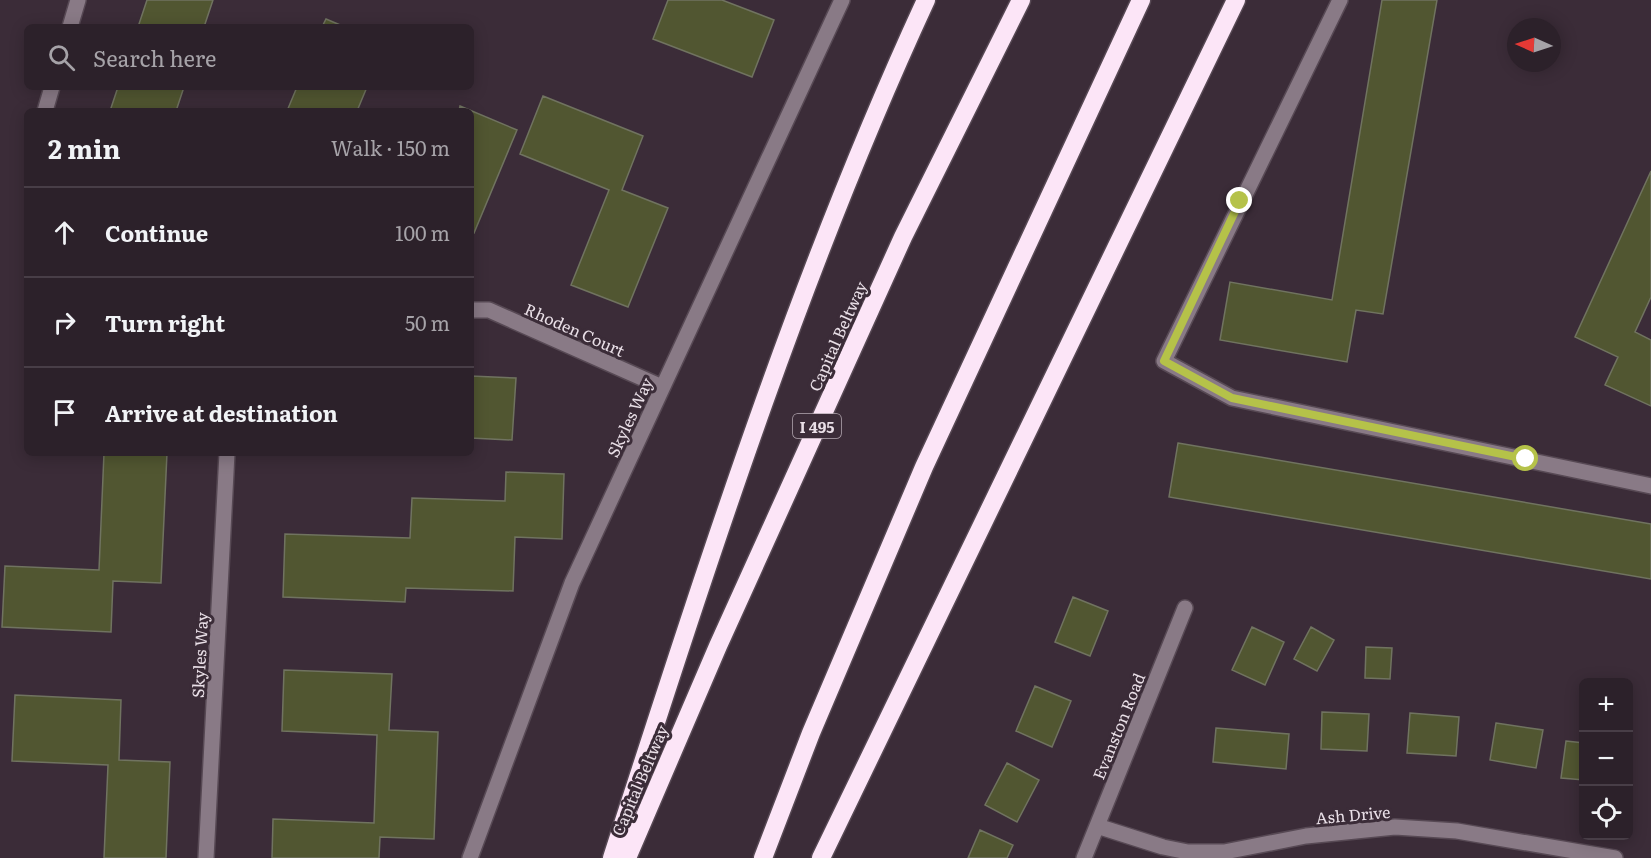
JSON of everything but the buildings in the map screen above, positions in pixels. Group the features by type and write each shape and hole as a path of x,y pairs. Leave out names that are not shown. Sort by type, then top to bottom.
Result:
{"highway":[{"path":"612,858 709,560 790,324 851,170 926,0"},
{"name":"Capital Beltway","path":"627,858 723,635 903,237 1021,0"},
{"path":"763,858 812,733 924,467 1141,0"},
{"path":"821,858 1236,0"}],"street":[{"path":"71,24 78,0"},
{"name":"Skyles Way","path":"470,858 572,583 842,0"},
{"path":"1340,0 1164,361 1232,398 1651,486"},
{"path":"46,108 51,90"},
{"name":"Rhoden Court","path":"474,310 489,310 662,387"},
{"name":"Skyles Way","path":"206,858 227,456"},
{"name":"Evanston Road","path":"1084,858 1185,608"},
{"name":"Ash Drive","path":"1097,826 1163,847 1188,852 1241,850 1306,836 1395,827 1456,831 1558,853 1615,858"}],"route":[{"path":"1240,201 1164,361 1198,382 1232,398 1526,459"}]}
